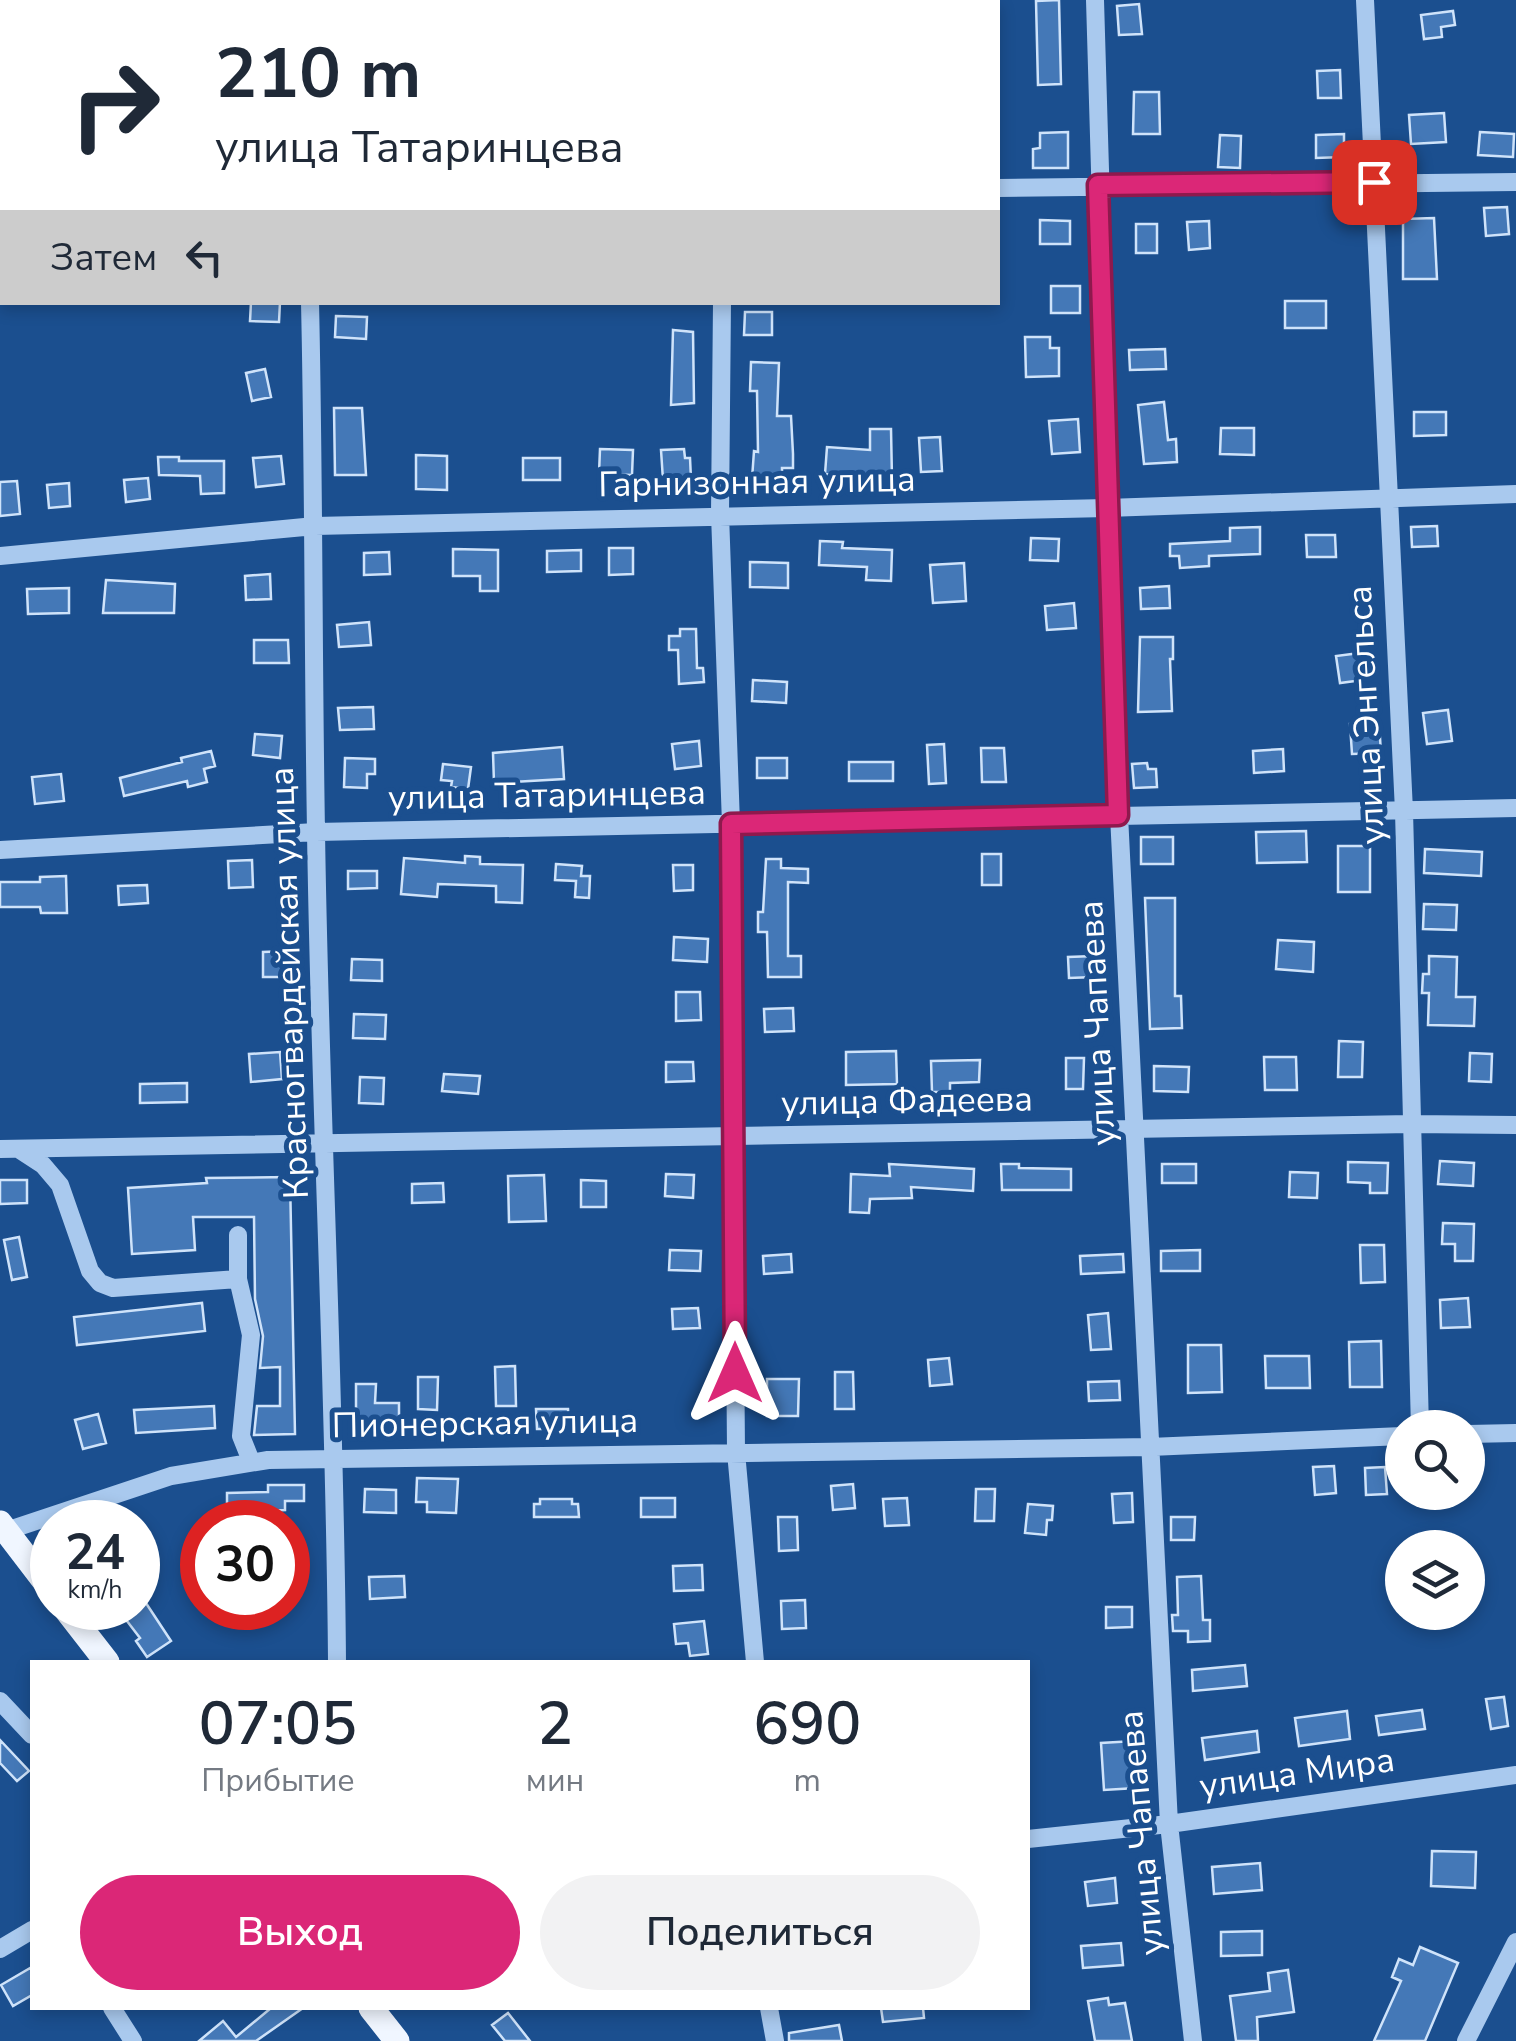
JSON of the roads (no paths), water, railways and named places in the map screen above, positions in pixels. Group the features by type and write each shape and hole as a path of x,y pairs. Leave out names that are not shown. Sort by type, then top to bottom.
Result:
{"main road":[{"path":"2,1529 30,1564"},
{"path":"82,1630 105,1660"},
{"path":"374,2010 397,2041"}],"street":[{"name":"улица Чапаева","path":"1096,0 1118,815 1169,1824 1193,2041"},
{"name":"улица Энгельса","path":"1365,0 1404,811 1419,1410"},
{"path":"1000,188 1516,182"},
{"name":"Красногвардейская улица","path":"310,305 316,832 335,1456 337,1660"},
{"path":"722,305 720,514 731,824 736,1452 754,1660"},
{"name":"Гарнизонная улица","path":"0,556 315,526 1108,508 1516,494"},
{"name":"улица Татаринцева","path":"0,850 316,832 1516,808"},
{"name":"улица Фадеева","path":"9,1149 1516,1125"},
{"path":"9,1149 43,1165 60,1185 90,1271 100,1282 113,1288 238,1279"},
{"path":"238,1235 238,1279 252,1335 241,1436 251,1462"},
{"path":"1485,1434 1516,1433"},
{"name":"Пионерская улица","path":"2,1529 171,1476 251,1462 335,1456 1150,1447 1385,1437"},
{"path":"0,1701 30,1733"},
{"name":"улица Мира","path":"1030,1838 1169,1824 1516,1775"},
{"path":"0,1949 30,1931"},
{"path":"1466,2041 1516,1942"},
{"path":"113,2010 133,2041"},
{"path":"769,2010 774,2041"}]}
